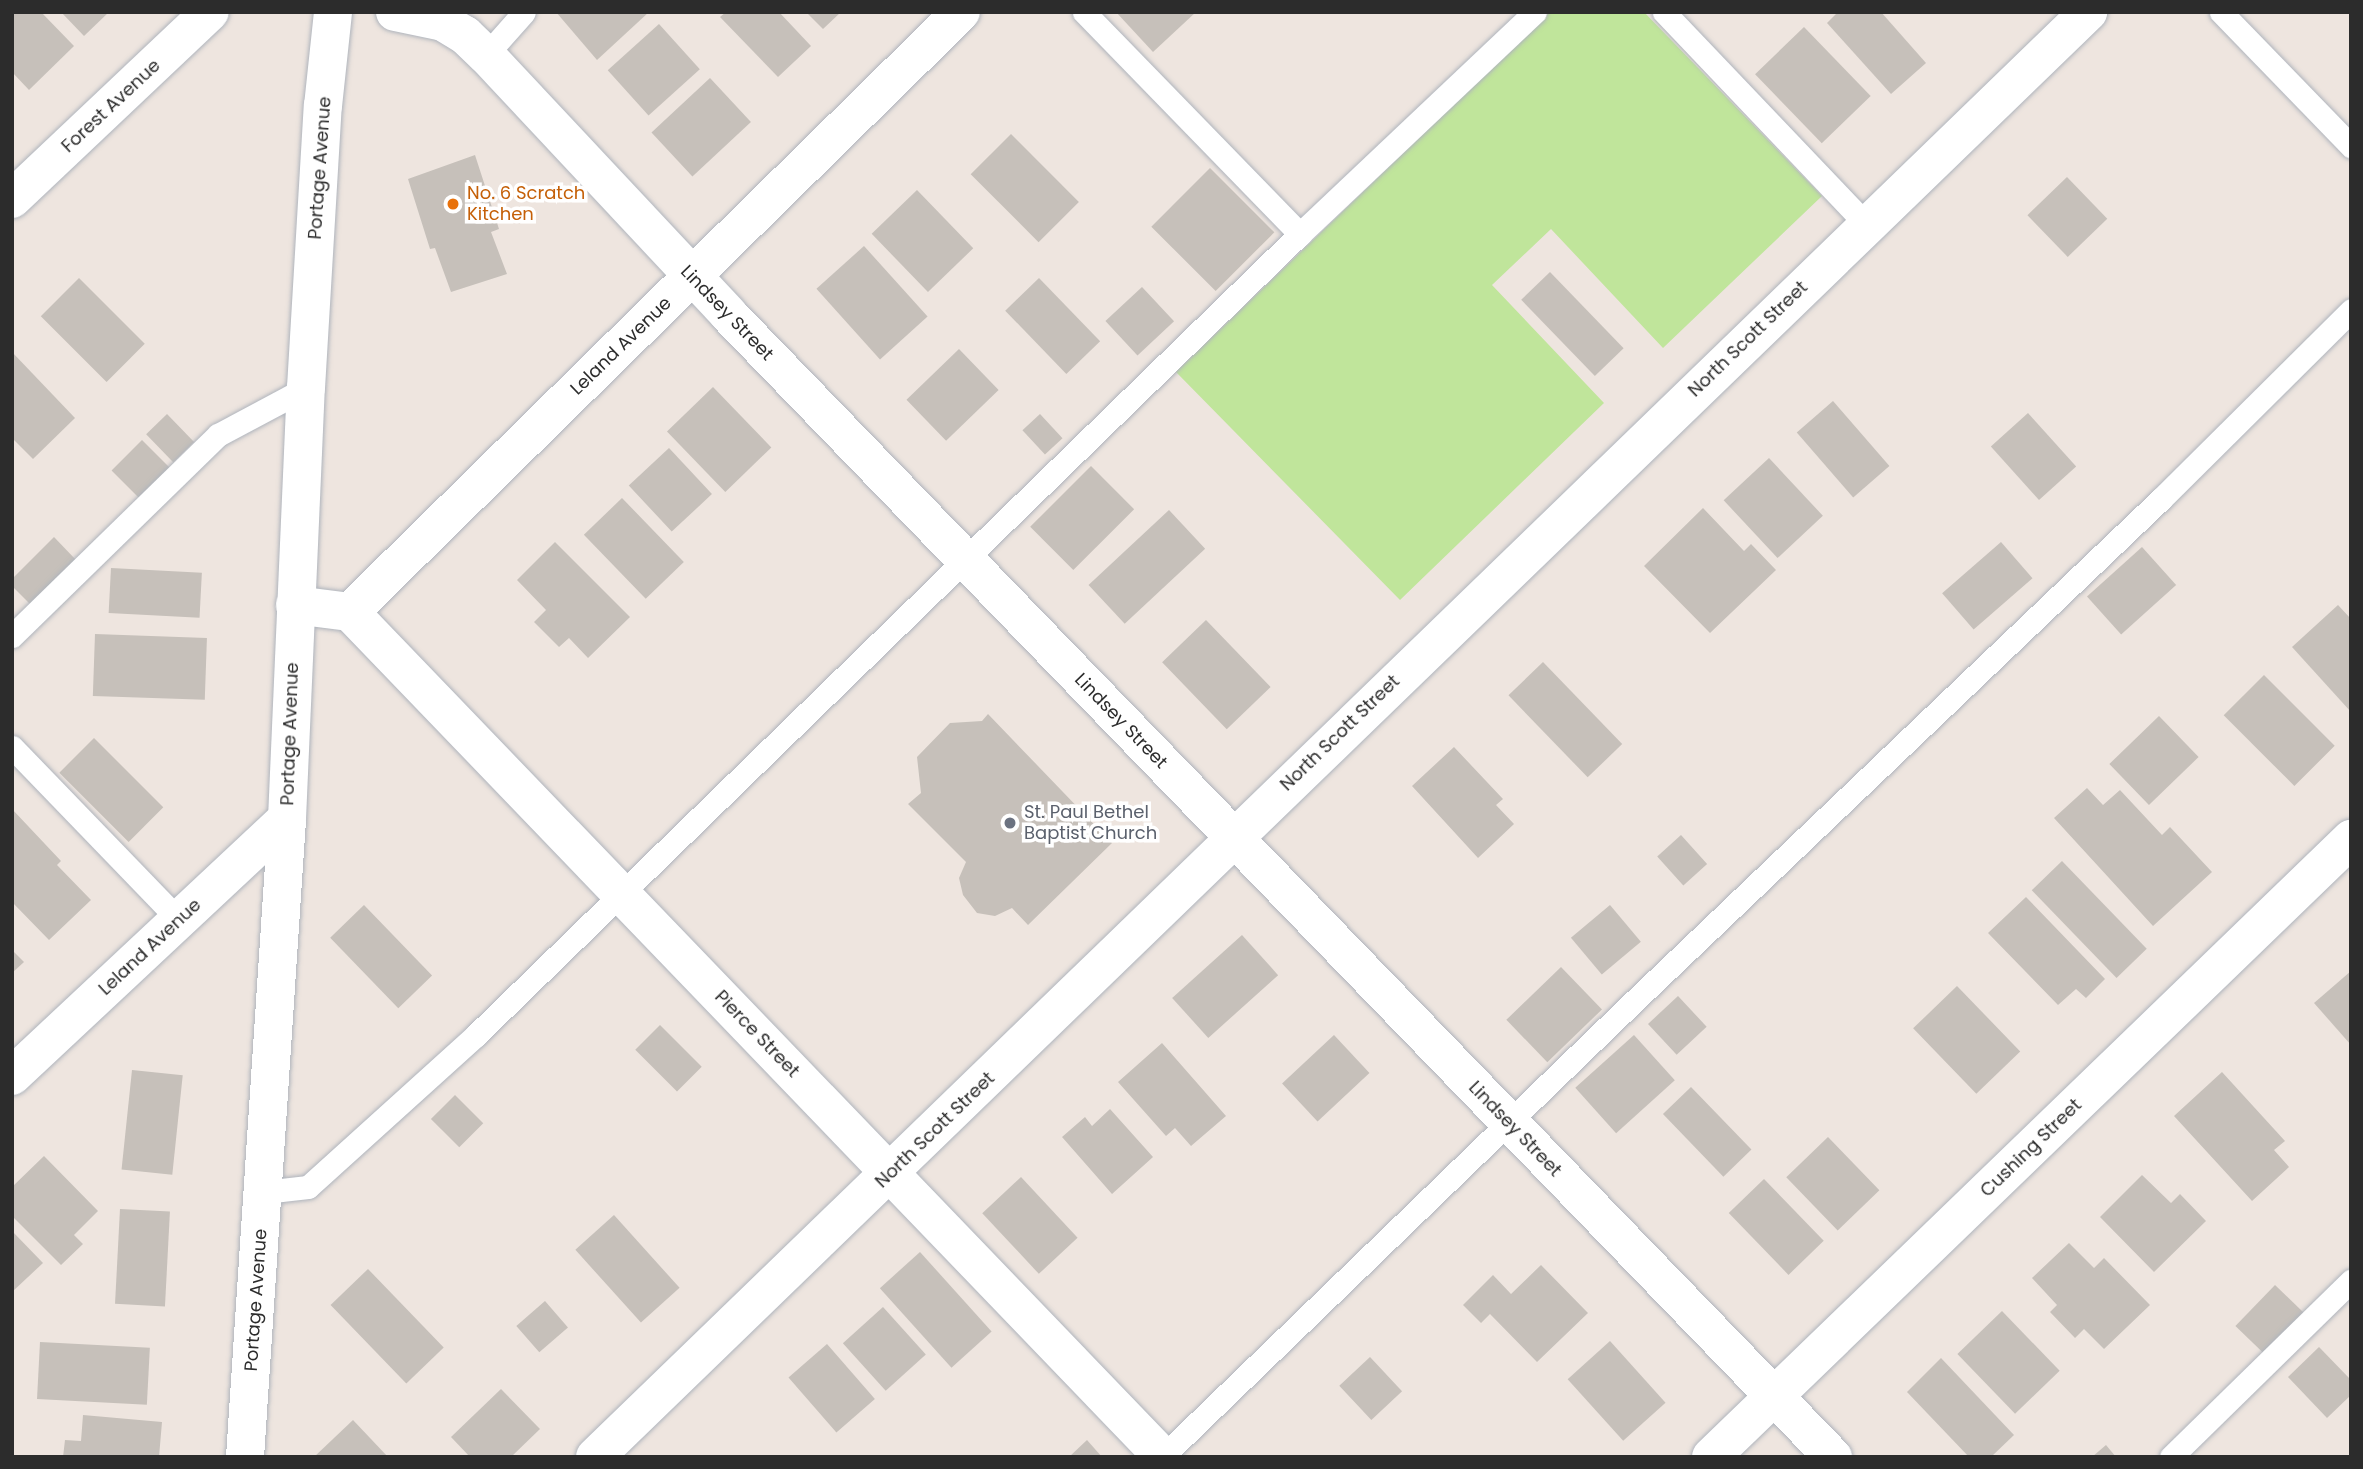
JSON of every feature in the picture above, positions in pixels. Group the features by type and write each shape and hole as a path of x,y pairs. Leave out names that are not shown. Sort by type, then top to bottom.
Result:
{"street":[{"name":"Forest Avenue","path":"12,199 210,12"},
{"name":"Portage Avenue","path":"245,1457 287,819 295,605 323,106 334,12"},
{"name":"Lindsey Street","path":"395,12 443,22 465,35 486,55 692,277 1833,1457"},
{"name":"Leland Avenue","path":"350,612 961,12"},
{"name":"North Scott Street","path":"595,1457 2088,12"},
{"path":"295,605 350,612"},
{"name":"Pierce Street","path":"350,612 1163,1457"},
{"name":"Leland Avenue","path":"12,1076 287,819"},
{"name":"Cushing Street","path":"1711,1457 2351,839"}],"lane":[{"path":"486,55 524,12"},
{"path":"1084,12 1300,234"},
{"path":"264,1192 308,1187 476,1035 620,892 1300,234 1535,12"},
{"path":"1664,12 1867,225"},
{"path":"2221,12 2351,146"},
{"path":"1163,1457 2161,499 2351,310"},
{"path":"12,636 218,435 306,388"},
{"path":"12,747 179,920"},
{"path":"2171,1457 2351,1281"}],"green space":[{"path":"1550,12 1644,12 1822,196 1663,348 1551,229 1492,285 1604,403 1400,600 1176,372"}],"building":[{"path":"12,12 41,12 74,46 29,90 12,72"},
{"path":"61,12 109,12 84,36"},
{"path":"556,12 649,12 597,60"},
{"path":"726,12 779,12 811,46 778,77 720,17"},
{"path":"806,12 841,12 823,29"},
{"path":"1116,12 1196,12 1153,52"},
{"path":"1838,12 1881,12 1926,63 1891,94 1827,23"},
{"path":"659,24 700,69 649,116 608,70"},
{"path":"1804,27 1871,96 1822,143 1755,74"},
{"path":"710,78 751,122 692,176 651,133"},
{"path":"1011,134 1079,202 1039,242 971,174"},
{"name":"No. 6 Scratch Kitchen","path":"475,155 499,229 491,232 507,274 451,292 435,248 430,249 408,179"},
{"path":"1210,168 1274,232 1216,291 1151,227"},
{"path":"2067,177 2107,219 2068,257 2027,215"},
{"path":"917,190 973,248 928,292 872,234"},
{"path":"864,246 928,317 880,359 816,289"},
{"path":"1550,272 1624,348 1595,376 1521,300"},
{"path":"79,278 145,344 107,382 41,316"},
{"path":"1039,278 1100,341 1066,374 1005,311"},
{"path":"1142,287 1174,321 1137,355 1105,321"},
{"path":"959,349 999,390 946,441 906,400"},
{"path":"12,352 75,418 33,459 12,438"},
{"path":"713,387 771,447 725,492 667,431"},
{"path":"1833,401 1889,466 1853,497 1797,432"},
{"path":"2028,413 2076,467 2039,500 1991,446"},
{"path":"167,414 194,442 173,462 146,434"},
{"path":"1040,414 1063,438 1045,455 1022,430"},
{"path":"142,440 171,469 141,499 112,470"},
{"path":"669,448 712,494 672,532 629,486"},
{"path":"1769,458 1823,516 1778,558 1724,500"},
{"path":"1091,466 1134,509 1073,570 1030,527"},
{"path":"622,498 684,562 646,599 584,535"},
{"path":"1703,508 1744,551 1751,544 1776,570 1710,633 1644,566"},
{"path":"1169,510 1205,549 1125,624 1089,585"},
{"path":"54,537 77,561 32,606 12,586 12,579"},
{"path":"555,542 630,617 588,658 569,638 559,647 534,622 546,610 517,580"},
{"path":"2001,542 2032,578 1974,629 1942,593"},
{"path":"2142,547 2176,585 2121,634 2087,597"},
{"path":"111,568 202,573 200,618 109,613"},
{"path":"2338,605 2351,619 2351,712 2292,647"},
{"path":"1206,620 1271,687 1227,729 1162,662"},
{"path":"95,634 207,638 205,700 93,696"},
{"path":"1543,662 1622,744 1588,777 1508,695"},
{"path":"2264,675 2335,746 2294,786 2224,715"},
{"name":"St. Paul Bethel Baptist Church","path":"988,714 1112,843 1028,925 1012,908 995,916 977,913 963,895 959,878 966,862 908,804 921,793 917,757 950,723 982,721"},
{"path":"2159,716 2199,757 2149,805 2109,764"},
{"path":"94,738 163,807 129,842 59,773"},
{"path":"1454,747 1503,799 1496,805 1514,824 1478,858 1412,786"},
{"path":"2087,788 2103,805 2120,790 2162,835 2170,827 2212,872 2153,926 2054,818"},
{"path":"12,809 61,861 57,865 91,900 49,940 12,902"},
{"path":"1681,835 1707,864 1683,885 1657,856"},
{"path":"2062,861 2147,949 2117,978 2032,890"},
{"path":"2026,897 2105,979 2086,998 2076,989 2058,1005 1988,933"},
{"path":"364,905 432,975 398,1008 330,938"},
{"path":"1610,905 1641,942 1602,975 1571,938"},
{"path":"1242,935 1278,975 1208,1038 1172,998"},
{"path":"12,950 24,962 12,973"},
{"path":"1561,967 1602,1009 1547,1062 1506,1020"},
{"path":"2351,971 2351,1045 2314,1003"},
{"path":"1957,986 2020,1051 1976,1094 1913,1028"},
{"path":"1678,996 1707,1027 1677,1055 1648,1024"},
{"path":"660,1025 702,1067 677,1091 635,1050"},
{"path":"1334,1035 1369,1073 1318,1121 1282,1083"},
{"path":"1634,1035 1675,1080 1616,1133 1575,1088"},
{"path":"1162,1043 1226,1116 1191,1146 1175,1128 1166,1136 1118,1082"},
{"path":"132,1070 183,1075 172,1175 122,1169"},
{"path":"2222,1072 2285,1141 2274,1150 2289,1167 2252,1201 2174,1116"},
{"path":"1691,1087 1751,1150 1723,1177 1663,1114"},
{"path":"455,1095 483,1123 459,1147 431,1119"},
{"path":"1110,1109 1153,1157 1112,1194 1062,1137 1085,1117 1092,1126"},
{"path":"1828,1137 1879,1190 1838,1231 1786,1177"},
{"path":"44,1156 98,1211 74,1235 83,1244 61,1265 12,1216 12,1187"},
{"path":"2142,1175 2171,1203 2180,1194 2206,1221 2154,1272 2100,1217"},
{"path":"1021,1177 1078,1238 1039,1274 982,1213"},
{"path":"1764,1179 1824,1241 1788,1275 1729,1213"},
{"path":"120,1209 170,1212 165,1306 115,1304"},
{"path":"614,1215 680,1288 641,1323 575,1250"},
{"path":"12,1231 43,1263 12,1292"},
{"path":"2069,1243 2094,1268 2104,1258 2150,1305 2104,1349 2084,1329 2075,1338 2050,1312 2057,1305 2032,1278"},
{"path":"920,1252 992,1332 951,1368 880,1288"},
{"path":"1541,1265 1588,1313 1537,1362 1490,1314 1481,1323 1463,1305 1493,1275 1511,1294"},
{"path":"368,1269 444,1347 406,1384 331,1305"},
{"path":"2275,1285 2304,1313 2264,1354 2235,1326"},
{"path":"545,1301 568,1327 539,1352 516,1326"},
{"path":"883,1307 926,1355 886,1391 843,1343"},
{"path":"2002,1311 2060,1371 2015,1414 1957,1354"},
{"path":"1610,1341 1666,1403 1623,1441 1568,1379"},
{"path":"40,1342 150,1348 147,1405 37,1399"},
{"path":"827,1344 875,1399 836,1433 789,1377"},
{"path":"2319,1347 2351,1380 2351,1395 2327,1418 2288,1377"},
{"path":"1370,1357 1402,1391 1371,1420 1339,1386"},
{"path":"1941,1358 2014,1435 1991,1457 1969,1457 1907,1392"},
{"path":"501,1389 540,1429 511,1457 470,1457 451,1437"},
{"path":"83,1415 162,1422 159,1457 63,1457 65,1440 81,1441"},
{"path":"353,1420 388,1457 314,1457"},
{"path":"1087,1440 1102,1457 1069,1457"},
{"path":"2106,1445 2116,1457 2092,1457"}],"place":[{"name":"No. 6 Scratch Kitchen","path":"453,204"},
{"name":"St. Paul Bethel Baptist Church","path":"1010,823"}]}
